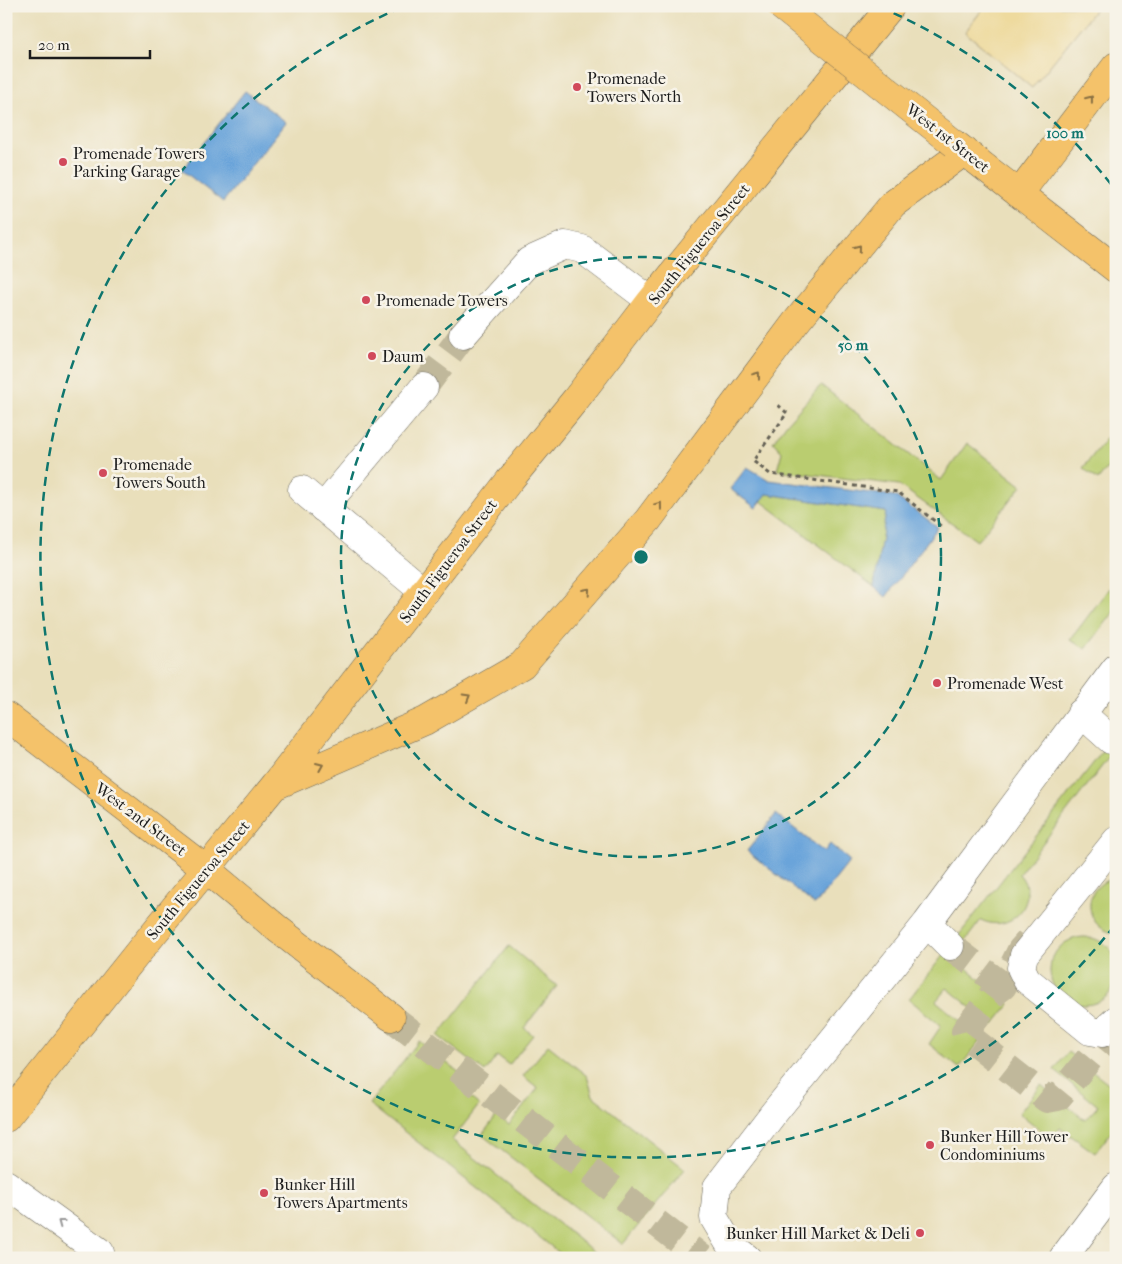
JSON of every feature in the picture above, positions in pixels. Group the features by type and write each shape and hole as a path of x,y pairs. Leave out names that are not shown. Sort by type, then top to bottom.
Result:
{"main road":[{"name":"West 1st Street","path":"782,6 1116,269"},
{"name":"South Figueroa Street","path":"6,1118 275,785 509,481 651,302 891,6"},
{"path":"1019,194 1116,66"},
{"path":"275,785 425,721 522,666 648,520 796,322 893,204 960,148"},
{"name":"West 2nd Street","path":"6,716 207,870 279,930 391,1018"}],"lane":[{"path":"463,335 529,261 565,245 582,249 651,302"},
{"path":"323,508 424,387"},
{"path":"302,490 424,592"},
{"path":"747,1258 730,1245 714,1218 717,1187 773,1114 927,923 1116,668"},
{"path":"1081,713 1111,740"},
{"path":"1116,841 1024,955 1021,968 1028,980 1090,1031 1102,1033 1116,1020"},
{"path":"927,923 950,946"},
{"path":"6,1184 100,1252 96,1258"},
{"path":"1063,1258 1116,1187"}],"path":[{"path":"773,401 787,413 753,460 770,474 898,492 942,527"}],"green space":[{"path":"821,385 941,480 967,443 1022,486 977,541 899,485 777,470 782,452 773,442 787,423"},
{"path":"1116,426 1116,457 1098,480 1083,468"},
{"path":"767,494 886,512 874,587 761,501"},
{"path":"1116,579 1116,609 1086,649 1070,640"},
{"path":"1116,734 1116,748 1019,874 1025,884 1027,894 1025,904 1020,912 1012,919 1003,923 981,920 953,957 1010,1004 993,1025 947,988 936,1001 982,1039 959,1068 929,1044 941,1026 909,999"},
{"path":"1116,879 1116,933 1100,927 1091,914 1090,906 1095,890 1103,883"},
{"path":"1084,937 1097,940 1108,947 1115,958 1118,971 1115,984 1108,995 1097,1002 1084,1005 1071,1002 1060,995 1053,984 1050,971 1053,958 1060,947 1071,940"},
{"path":"509,946 557,986 524,1028 533,1035 509,1065 497,1056 485,1072 438,1036"},
{"path":"419,1041 475,1085 467,1095 479,1105 452,1140 602,1258 566,1258 369,1104"},
{"path":"548,1045 587,1076 593,1096 685,1169 623,1244 482,1135 497,1115 509,1125 538,1088 523,1076"},
{"path":"1068,1052 1116,1089 1116,1126 1095,1153 1060,1128 1052,1139 1019,1113 1041,1085 1085,1120 1098,1106 1054,1070"}],"sand":[{"path":"985,6 1098,6 1032,88 965,32"}],"water":[{"path":"245,91 286,122 223,202 182,170"},
{"path":"747,467 769,480 895,496 938,527 886,597 874,587 886,512 767,494 756,508 730,489"},
{"path":"776,814 824,852 830,844 850,861 815,905 747,851"}],"tunnel":[{"path":"424,387 463,335"},
{"path":"1029,941 1021,950 1003,986 995,992 965,1031 966,1035 1047,1099 1058,1097 1116,1026"},
{"path":"950,946 1003,986"},
{"path":"391,1017 702,1258"}],"place":[{"name":"Promenade Towers North","path":"577,87"},
{"name":"Promenade Towers Parking Garage","path":"63,162"},
{"name":"Promenade Towers","path":"366,300"},
{"name":"Daum","path":"372,356"},
{"name":"Promenade Towers South","path":"103,473"},
{"name":"Promenade West","path":"937,683"},
{"name":"Bunker Hill Tower Condominiums","path":"930,1145"},
{"name":"Bunker Hill Towers Apartments","path":"264,1193"},
{"name":"Bunker Hill Market & Deli","path":"920,1233"}]}
